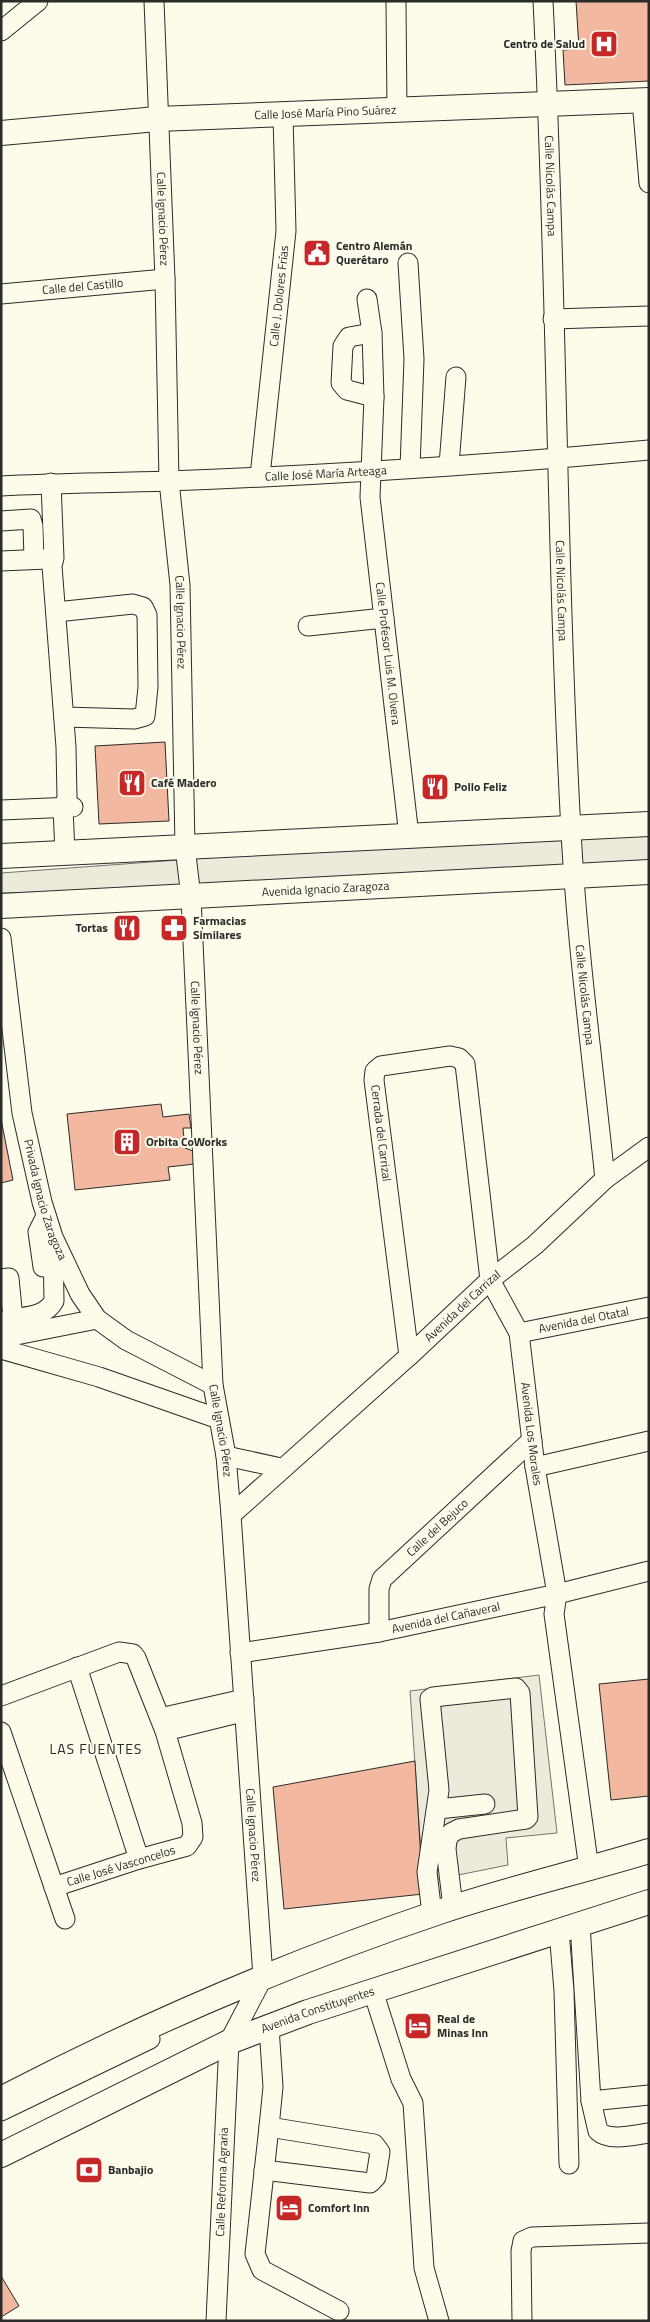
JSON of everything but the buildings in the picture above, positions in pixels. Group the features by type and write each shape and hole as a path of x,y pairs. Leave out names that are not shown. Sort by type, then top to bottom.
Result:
{"main road":[{"name":"Calle José María Pino Suárez","path":"1,133 157,119 646,100"},
{"path":"1,856 649,824"},
{"name":"Avenida Ignacio Zaragoza","path":"1,906 649,872"},
{"path":"1,2099 78,2059 259,1983 442,1911 649,1851"},
{"name":"Avenida Constituyentes","path":"1,2155 233,2035 269,2027 373,1991 649,1902"}],"street":[{"path":"1,31 38,1"},
{"name":"Calle Ignacio Pérez","path":"154,1 169,481 180,585 185,847 190,897 213,1385 226,1456 231,1515 245,1705 259,1983"},
{"name":"Calle Nicolás Campa","path":"543,1 571,828 574,877 605,1179"},
{"path":"396,3 397,111"},
{"path":"646,100 649,183"},
{"name":"Calle J. Dolores Frías","path":"260,476 286,231 283,115"},
{"path":"408,262 414,359 410,468"},
{"name":"Calle del Castillo","path":"1,294 164,279"},
{"name":"Calle Profesor Luis M. Olvera","path":"367,299 372,333 374,397 370,497 409,836"},
{"path":"553,319 649,316"},
{"path":"372,333 349,337 343,346 341,383 347,390 374,397"},
{"path":"449,465 456,377"},
{"name":"Calle José María Arteaga","path":"1,486 169,481 410,468 649,450"},
{"path":"46,484 47,560 56,612 72,853"},
{"path":"1,521 31,519 47,560"},
{"path":"1,561 47,560"},
{"path":"56,612 133,604 143,607 147,615 148,687 146,716 134,719 64,718"},
{"path":"308,626 384,618"},
{"path":"1,810 68,804"},
{"name":"Privada Ignacio Zaragoza","path":"1,938 22,1112 46,1216 53,1237 80,1294 97,1319 126,1340 213,1385"},
{"name":"Cerrada del Carrizal","path":"409,1356 374,1080 375,1071 381,1066 450,1056 459,1058 465,1064 490,1280"},
{"name":"Avenida del Carrizal","path":"231,1515 409,1356 490,1280 535,1245 605,1179 649,1147"},
{"path":"37,1306 46,1299 48,1290 38,1232 46,1216"},
{"path":"1,1280 9,1278 7,1321 37,1315 50,1309 54,1301 53,1237"},
{"name":"Avenida Los Morales","path":"490,1280 519,1333 535,1467 557,1594 554,1614 589,1869"},
{"name":"Avenida del Otatal","path":"519,1333 649,1307"},
{"path":"1,1338 97,1319"},
{"path":"68,1332 100,1332 126,1340"},
{"path":"1,1349 99,1377 219,1419"},
{"name":"Calle del Bejuco","path":"379,1632 379,1589 382,1579 532,1440"},
{"path":"535,1467 649,1441"},
{"path":"226,1456 282,1468"},
{"name":"Avenida del Cañaveral","path":"240,1653 379,1632 557,1594 649,1571"},
{"name":"Calle José Vasconcelos","path":"1,1696 119,1652 133,1654 163,1725 194,1830 193,1837 187,1846 139,1858 54,1887"},
{"path":"77,1667 139,1858"},
{"path":"516,1688 520,1693 528,1817 526,1819 459,1829 451,1833 447,1840 442,1911 427,1872 430,1845 438,1809 439,1790 430,1699 433,1697 516,1688"},
{"path":"163,1725 245,1705"},
{"path":"1,1732 65,1919"},
{"path":"438,1809 485,1804"},
{"path":"1,2111 198,2016 259,1983 446,1921 649,1860"},
{"path":"1,2142 233,2035 314,2000 649,1892"},
{"path":"570,1927 591,2101 598,2131 602,2135 609,2137 649,2133"},
{"path":"569,2164 564,1991 570,1927"},
{"path":"233,2035 259,1983"},
{"path":"373,1991 401,2079 413,2103 424,2268 439,2321"},
{"path":"269,2027 272,2087 254,2254 262,2270 340,2311"},
{"name":"Calle Reforma Agraria","path":"216,2321 233,2035"},
{"path":"591,2101 649,2095"},
{"path":"264,2170 370,2183 376,2177 380,2152 374,2144 269,2127"},
{"path":"522,2321 521,2251 523,2241 532,2237 649,2233"}],"shaded area":[{"path":"649,835 649,864 170,889 1,893 1,873 315,850"},
{"path":"539,1675 557,1833 506,1838 508,1865 423,1882 410,1691"}],"place":[{"name":"Centro de Salud","path":"604,44"},
{"name":"Centro Alemán Querétaro","path":"317,253"},
{"name":"Café Madero","path":"132,783"},
{"name":"Pollo Feliz","path":"435,787"},
{"name":"Tortas","path":"127,928"},
{"name":"Farmacias Similares","path":"174,928"},
{"name":"Orbita CoWorks","path":"127,1142"},
{"name":"Real de Minas Inn","path":"418,2026"},
{"name":"Banbajio","path":"89,2170"},
{"name":"Comfort Inn","path":"289,2208"}],"district":[{"name":"LAS FUENTES","path":"96,1749"}]}
